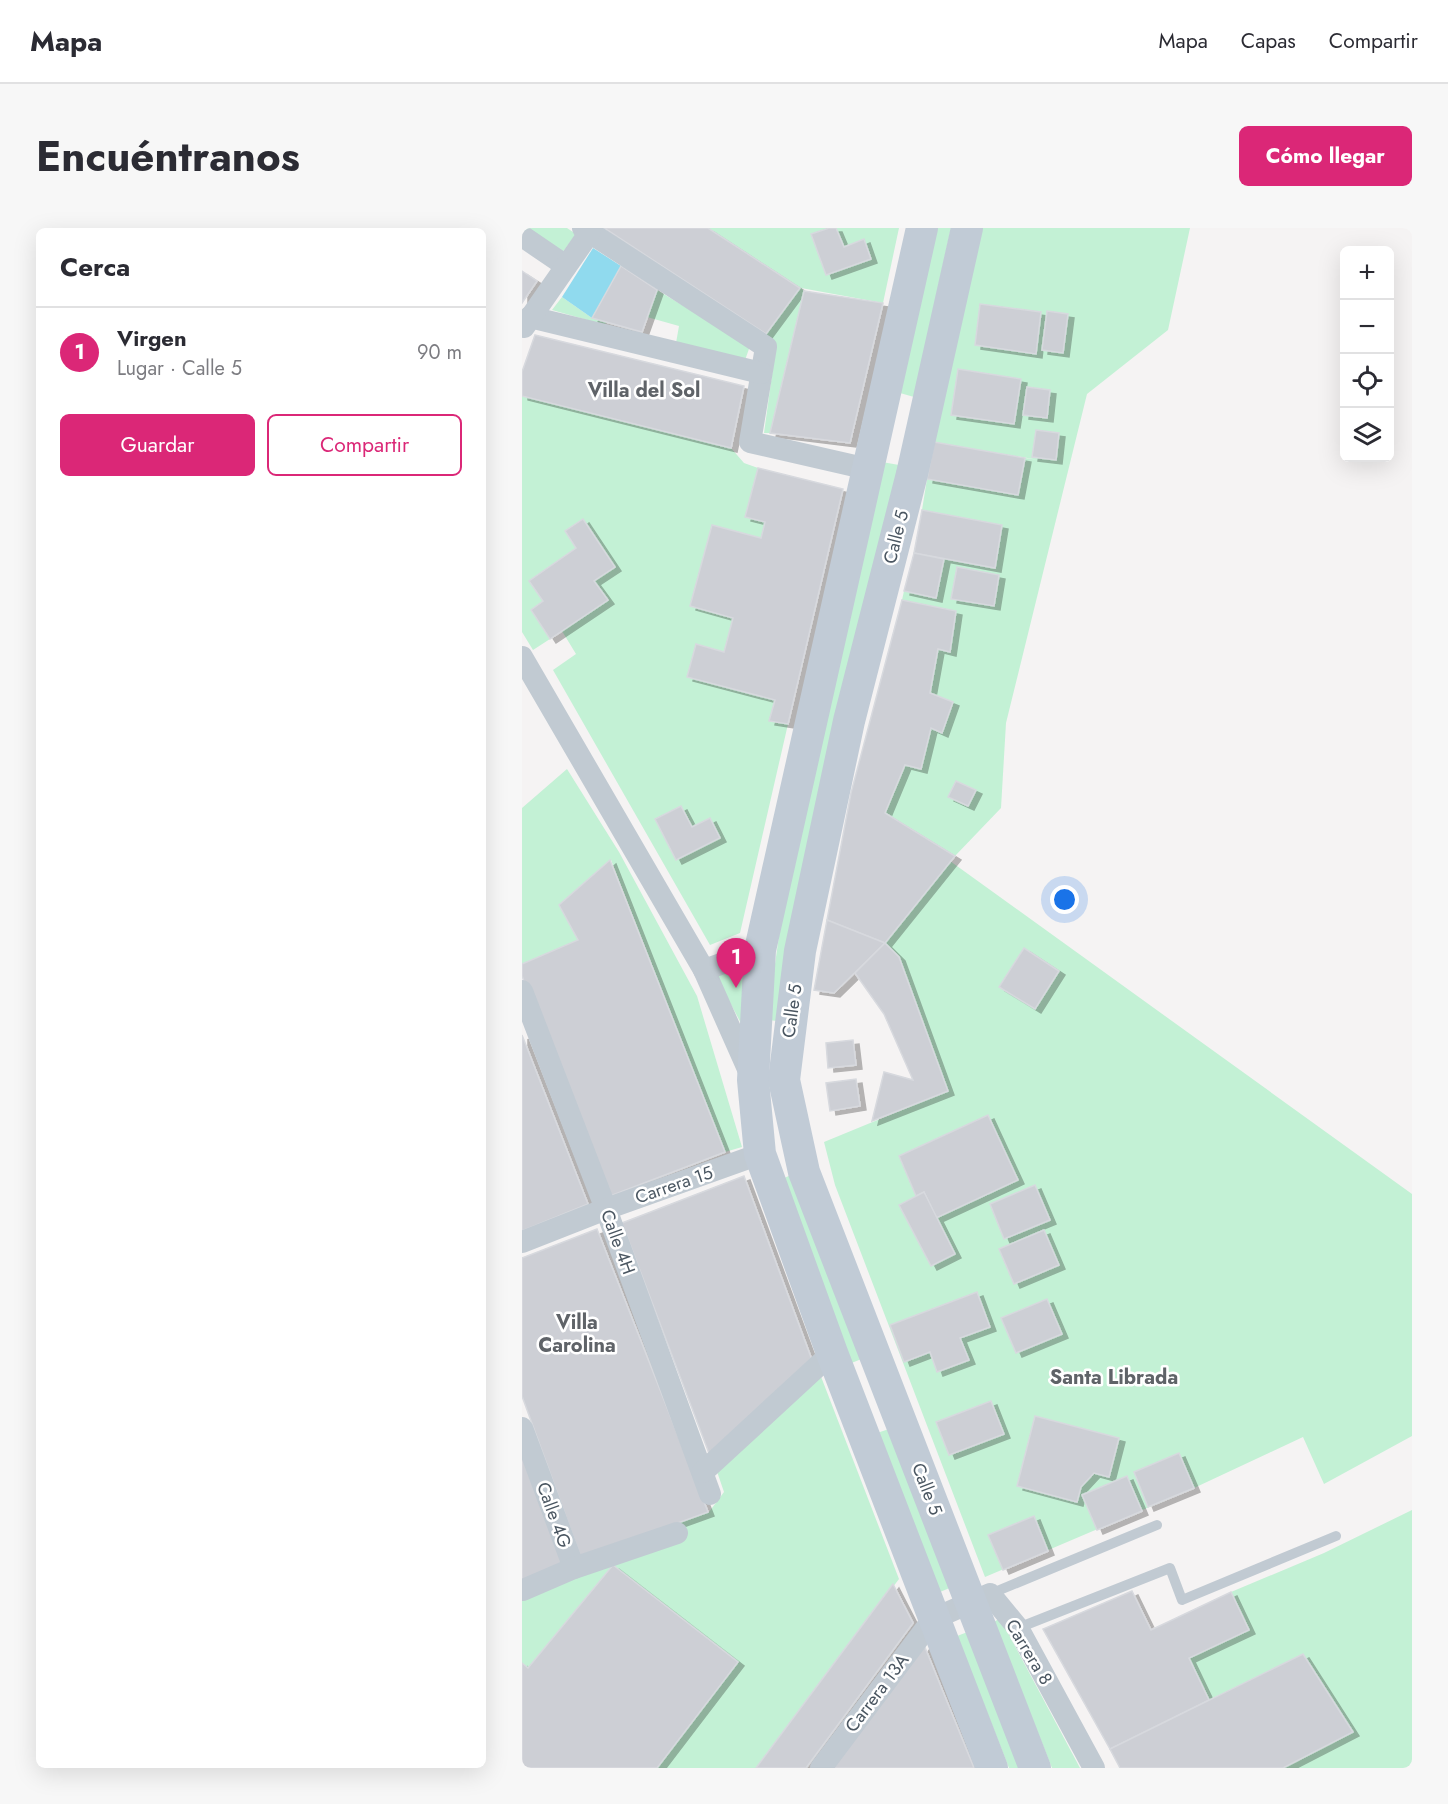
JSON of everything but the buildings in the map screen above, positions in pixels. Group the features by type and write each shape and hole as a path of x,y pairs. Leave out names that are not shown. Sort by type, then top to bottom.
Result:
{"main road":[{"name":"Calle 5","path":"922,228 760,950 753,1080 759,1154 933,1619 993,1768"},
{"name":"Calle 5","path":"966,228 912,474 849,721 800,951 784,1080 804,1172 980,1598 1035,1768"}],"street":[{"path":"761,373 526,323 566,266 587,230 766,347 750,442 868,469"},
{"path":"522,236 566,266"},
{"path":"522,657 704,970 753,1080 784,1080"},
{"path":"704,970 760,950"},
{"name":"Calle 4H","path":"522,991 606,1209 711,1494"},
{"name":"Carrera 15","path":"522,1242 759,1154"},
{"path":"703,1472 832,1353"},
{"name":"Calle 4G","path":"522,1428 574,1568"},
{"path":"523,1590 574,1568 677,1533"},
{"path":"933,1619 980,1598"},
{"name":"Carrera 8","path":"980,1598 1018,1628 1094,1768"},
{"name":"Carrera 13A","path":"821,1768 933,1619"}],"lane":[{"path":"980,1598 1157,1525"},
{"path":"1018,1628 1170,1569 1182,1600 1336,1536"}],"green space":[{"path":"522,228 567,228 576,234 554,264"},
{"path":"708,228 899,228 883,303 801,288 804,291 770,433 764,433 775,353 766,334 800,288"},
{"path":"936,228 951,228 914,397 900,393"},
{"path":"981,228 1190,228 1168,330 1087,394 1006,723 1001,808 955,856 885,813 905,765 921,769 931,728 942,733 953,702 930,693 938,649 950,651 956,612 902,600 904,591 936,598 944,559 994,568 922,510 927,479 1018,495 1025,458 1039,460 934,442"},
{"path":"657,290 750,346 744,363 676,343 679,326 647,317"},
{"path":"562,297 592,318 606,322 605,325 552,310"},
{"path":"522,396 731,448 744,463 758,468 746,517 765,522 761,538 712,525 690,606 733,618 724,652 696,644 688,675 775,700 769,721 788,724 740,933 710,945 553,670 576,654 562,631 607,600 594,581 615,567 583,519 565,531 576,548 529,581 543,601 531,610 550,639 533,650 522,632"},
{"path":"882,462 899,465 778,1021 767,1020 786,887"},
{"path":"567,769 619,852 697,996 742,1147 725,1152 611,860 559,905 578,940 522,964 522,808"},
{"path":"950,861 1412,1194 1412,1436 1324,1484 1303,1437 1194,1488 985,1577 835,1185 824,1142 948,1091 899,957 885,943","holes":["1002,1319 1062,1334 1016,1353","1035,1416 1119,1438 1109,1477 1094,1473 1081,1487 1077,1502 1017,1486"]},
{"path":"750,968 744,1029 716,976"},
{"path":"793,1174 864,1358 849,1364 780,1180"},
{"path":"820,1374 899,1579 756,1768 657,1768 613,1565 528,1670 522,1665 522,1586 581,1558 709,1512 724,1492 711,1454"},
{"path":"889,1429 952,1587 940,1592 877,1433"},
{"path":"1412,1510 1412,1768 1283,1768 1352,1731 1303,1654 1209,1700 1189,1658 1249,1630 1231,1592 1324,1553"},
{"path":"1001,1620 1080,1768 1052,1768 994,1622"},
{"path":"973,1630 1026,1768 1009,1768 957,1636"}],"water":[{"path":"593,248 621,266 592,318 562,297"}],"place":[{"name":"Virgen","path":"736,988"}],"district":[{"name":"Villa del Sol","path":"644,390"},
{"name":"Villa Carolina","path":"577,1334"},
{"name":"Santa Librada","path":"1114,1377"}]}
